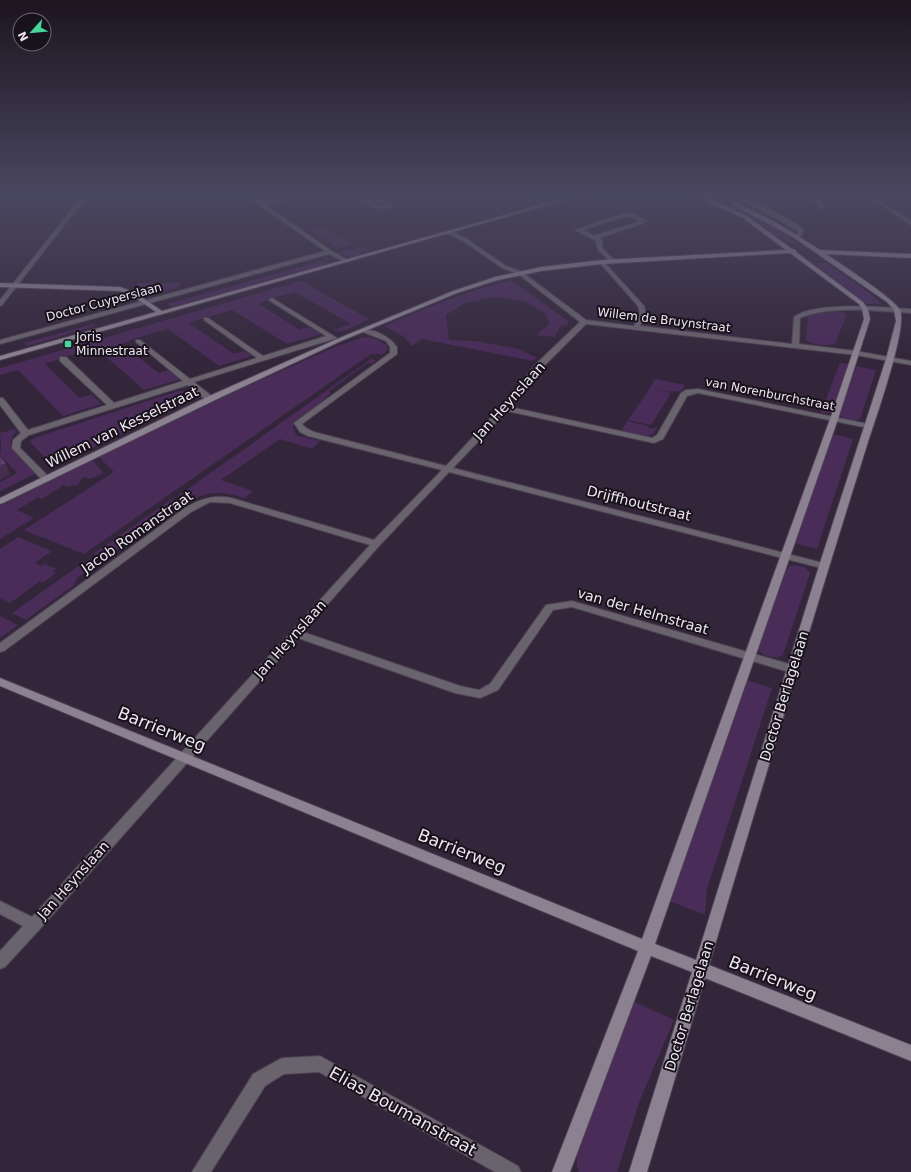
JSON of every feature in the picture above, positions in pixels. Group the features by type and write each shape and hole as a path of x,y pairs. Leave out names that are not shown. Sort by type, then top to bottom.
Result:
{"street":[{"path":"0,304 42,251"},
{"name":"Doctor Cuyperslaan","path":"0,358 383,251"},
{"name":"Willem de Bruynstraat","path":"480,251 504,267 520,273 584,322 856,353 911,363"},
{"path":"602,251 613,262"},
{"path":"561,1172 629,996 786,556 834,419 867,318 865,309 861,303 792,251"},
{"path":"814,251 889,301 897,310"},
{"path":"330,252 347,261"},
{"name":"Doctor Cuyperslaan","path":"0,342 330,252"},
{"path":"795,253 911,256"},
{"path":"795,253 806,255"},
{"name":"Willem van Kesselstraat","path":"0,501 210,399 339,340 365,331 385,320 455,292 520,273 602,262 795,253"},
{"path":"602,262 641,306 643,313 636,328"},
{"path":"0,285 120,289 132,293 161,313"},
{"path":"272,300 331,337 339,340"},
{"path":"795,346 797,317 810,311 865,309 911,310"},
{"name":"Doctor Berlagelaan","path":"638,1172 792,669 890,359 900,321 897,310"},
{"path":"206,319 261,358"},
{"name":"Jan Heynslaan","path":"0,962 376,544 505,408 541,364 584,322"},
{"name":"Drijffhoutstraat","path":"365,331 388,340 394,347 393,354 298,423 300,429 305,432 824,566"},
{"name":"Willem van Kesselstraat","path":"46,479 16,448 17,440 26,433 331,337"},
{"name":"Willem van Kesselstraat","path":"138,341 210,399"},
{"name":"Willem van Kesselstraat","path":"63,358 113,406"},
{"name":"van Norenburchstraat","path":"505,408 654,441 660,437 684,395 689,392 706,393 868,426"},
{"path":"0,400 26,433"},
{"name":"Jacob Romanstraat","path":"0,648 188,510 209,499 215,498 232,501 376,544"},
{"name":"van der Helmstraat","path":"296,633 459,690 480,694 494,687 550,607 572,604 792,669"},
{"name":"Barrierweg","path":"0,682 182,758 700,969 911,1053"},
{"path":"0,907 34,925"},
{"name":"Elias Boumanstraat","path":"201,1172 259,1080 282,1066 320,1064 512,1172"}],"shaded area":[{"path":"368,251 361,253 360,255 354,256 345,255 338,252"},
{"path":"325,256 329,259 324,263 326,264 172,307 167,304 326,260 322,257"},
{"path":"814,263 826,263 868,292 882,304 866,304"},
{"path":"511,280 568,321 567,325 561,326 554,337 536,335 549,324 546,314 526,302 495,297 465,303 446,315 449,340 475,341 519,349 537,358 533,361 422,339 412,346 404,337 384,326 431,306"},
{"path":"301,281 369,319 346,330 333,330 351,324 295,292 267,300 259,304 300,330 309,327 321,334 287,344 232,310 189,323 234,354 244,351 252,356 219,366 168,329 130,340 131,341 121,344 159,373 169,370 181,379 144,390 95,347 45,364 80,398 92,394 101,404 63,416 18,370 0,375 0,368"},
{"path":"137,283 181,283 178,288 156,294 136,285"},
{"path":"842,312 847,314 835,344 820,345 806,340 808,316 819,313"},
{"path":"93,324 96,326 27,346 24,343"},
{"path":"364,337 379,341 387,346 387,350 383,354 371,354 84,554 24,530 114,472 99,457 239,390 335,347"},
{"path":"371,359 376,360 373,363 368,363 329,391 331,393 293,427 296,435 320,441 312,449 280,439 221,480 253,491 245,498 224,493 211,493 191,500 178,496"},
{"path":"840,363 849,364 833,410 831,413 822,413 821,412"},
{"path":"857,366 876,370 860,419 849,420 840,415 852,375"},
{"path":"655,379 685,385 681,391 670,392 650,388"},
{"path":"650,388 671,393 651,425 628,420"},
{"path":"178,391 185,391 194,399 55,466 50,463 30,442 34,438"},
{"path":"627,421 648,426 650,429 658,427 652,435 648,436 622,431"},
{"path":"14,429 17,432 13,435 10,444 37,473 0,491 0,482 17,473 0,455 0,431 2,433"},
{"path":"833,434 853,439 817,549 794,543"},
{"path":"92,460 104,473 90,479 85,477 79,481 81,482 76,486 73,485 69,487 64,485 42,499 38,497 17,510 34,518 0,539 0,506"},
{"path":"172,499 186,504 174,509 104,559 93,554"},
{"path":"18,537 52,551 35,563 41,566 45,564 57,569 53,571 56,573 43,583 40,581 10,603 0,598 0,549"},
{"path":"87,560 96,564 77,578 74,585 26,620 12,613"},
{"path":"795,565 805,567 810,573 783,655 776,657 768,656 761,653 757,647 779,582 789,566"},
{"path":"0,616 18,625 0,638"},
{"path":"746,680 772,688 707,889 705,915 667,900"},
{"path":"633,1001 674,1020 640,1100 617,1172 579,1172 577,1166 577,1154 619,1033"}],"building":[{"path":"0,456 6,463 0,466"}],"place":[{"name":"Joris Minnestraat","path":"68,344"}]}
